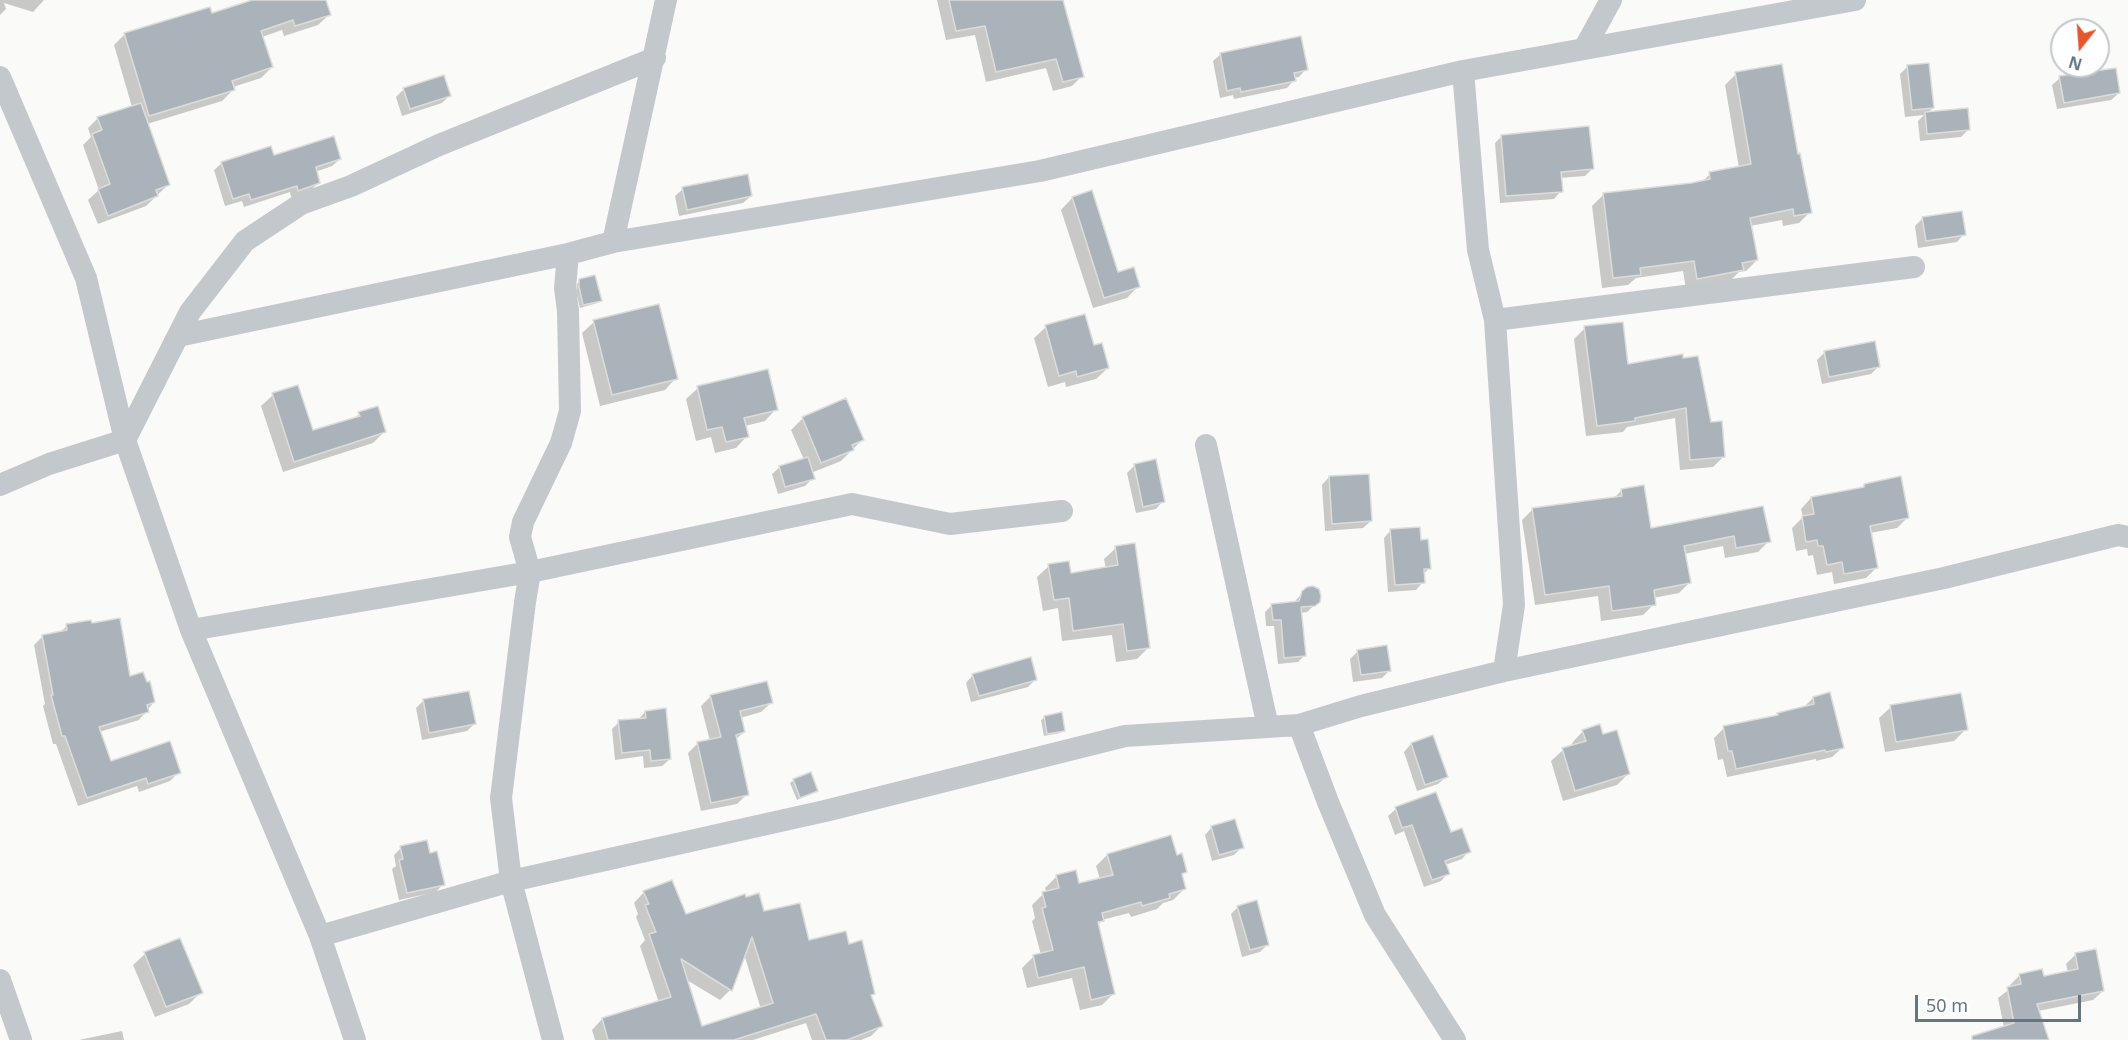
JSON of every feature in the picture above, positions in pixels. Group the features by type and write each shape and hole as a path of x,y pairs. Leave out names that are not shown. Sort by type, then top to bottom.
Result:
{"street":[{"path":"613,242 666,0"},
{"path":"1584,49 1611,0"},
{"path":"178,336 568,254 613,242 1040,171 1463,71 1854,0"},
{"path":"0,485 49,464 125,441 190,312 245,241 301,204 351,186 439,145 655,58"},
{"path":"1463,71 1478,250 1495,320 1514,605 1504,671"},
{"path":"0,77 86,278 125,441 190,630 320,936 355,1040"},
{"path":"553,1040 511,881 501,798 530,572 520,537 523,522 561,442 570,411 568,311 565,288 568,254"},
{"path":"1495,320 1914,267"},
{"path":"1206,445 1268,727"},
{"path":"190,630 530,572 852,504 950,524 1062,511"},
{"path":"320,936 511,881 825,811 1125,736 1299,725 1361,706 1504,671 1944,578 2118,536 2128,537"},
{"path":"1299,725 1375,915 1448,1039"},
{"path":"0,981 21,1040"}],"building":[{"path":"252,0 326,0 331,15 295,26 293,20 261,31 273,67 232,81 235,90 149,116 124,33 210,7 212,13"},
{"path":"949,0 1063,0 1084,77 1063,82 1056,59 996,72 985,26 956,31"},
{"path":"1301,36 1308,70 1294,73 1296,81 1241,92 1240,88 1227,91 1220,53"},
{"path":"1929,63 1934,108 1912,110 1907,65"},
{"path":"1782,64 1798,154 1800,153 1812,213 1794,216 1793,209 1750,218 1758,260 1742,263 1744,270 1697,279 1694,261 1640,268 1641,275 1613,278 1603,193 1691,183 1710,179 1709,172 1751,164 1735,72"},
{"path":"2116,68 2120,93 2064,103 2059,78 2110,78 2110,69"},
{"path":"444,75 451,96 410,109 403,88"},
{"path":"141,103 170,185 156,190 158,196 108,216 98,189 110,184 92,134 102,130 97,117"},
{"path":"1968,108 1970,130 1927,134 1925,112"},
{"path":"1589,126 1594,169 1561,172 1563,192 1506,196 1501,135"},
{"path":"334,136 341,159 316,167 320,183 298,191 297,186 251,200 249,194 233,199 221,162 271,146 274,155"},
{"path":"748,174 752,196 687,210 682,187"},
{"path":"1092,190 1118,272 1134,267 1140,287 1104,298 1072,197"},
{"path":"1962,211 1966,235 1926,241 1922,217"},
{"path":"595,275 602,301 583,305 579,279"},
{"path":"659,304 678,379 612,395 593,320"},
{"path":"1085,314 1094,345 1102,343 1109,368 1077,377 1076,371 1059,376 1045,325"},
{"path":"1623,322 1628,364 1683,354 1683,358 1698,356 1711,422 1722,421 1725,457 1690,460 1686,408 1635,418 1635,421 1597,426 1584,326"},
{"path":"1875,341 1880,367 1829,377 1824,351"},
{"path":"768,369 778,410 744,418 749,437 726,442 722,427 707,430 697,386"},
{"path":"298,385 313,430 360,416 358,412 378,406 386,432 294,462 272,393"},
{"path":"846,398 864,440 852,445 854,450 821,463 802,417"},
{"path":"808,457 815,479 785,487 779,466"},
{"path":"1156,459 1165,502 1143,507 1134,464"},
{"path":"1369,474 1372,521 1332,524 1329,476"},
{"path":"1901,476 1909,518 1870,526 1878,568 1844,574 1842,562 1827,565 1823,546 1818,546 1817,540 1806,542 1802,516 1814,514 1811,497 1864,487 1864,484"},
{"path":"1644,485 1651,528 1763,506 1771,542 1736,548 1734,536 1684,546 1691,583 1654,590 1656,605 1612,611 1609,586 1545,595 1532,508 1622,496 1621,489"},
{"path":"1420,527 1421,540 1428,539 1431,569 1424,569 1425,583 1395,585 1390,529"},
{"path":"1135,543 1150,648 1127,651 1123,624 1073,631 1069,598 1054,600 1048,564 1069,561 1071,573 1118,565 1115,546"},
{"path":"1313,586 1319,589 1320,602 1315,606 1301,607 1306,656 1284,658 1281,620 1273,620 1271,604 1299,601 1302,591"},
{"path":"120,618 130,676 143,672 147,682 150,681 155,702 147,705 149,712 99,727 111,761 170,741 181,773 148,784 146,778 87,798 65,736 62,736 51,695 53,695 42,635 67,630 66,624 91,620 92,623"},
{"path":"1387,645 1391,671 1361,675 1357,650"},
{"path":"1031,657 1037,680 979,696 972,674"},
{"path":"767,681 773,703 740,711 745,732 736,735 749,795 711,803 697,742 721,737 710,695"},
{"path":"469,691 476,724 429,733 423,699"},
{"path":"1830,692 1844,748 1736,769 1732,751 1728,751 1723,726 1778,715 1777,713 1814,704 1813,697"},
{"path":"1961,693 1968,730 1896,742 1890,705"},
{"path":"666,708 671,759 651,761 650,750 622,753 618,720 646,718 645,711"},
{"path":"1062,712 1065,731 1047,734 1044,716"},
{"path":"1600,724 1603,734 1617,730 1630,774 1575,791 1562,748 1586,741 1582,730"},
{"path":"1433,735 1448,777 1425,785 1411,743"},
{"path":"811,772 818,791 800,798 793,779"},
{"path":"1436,792 1451,832 1462,828 1471,852 1445,861 1450,874 1432,880 1412,825 1402,828 1395,807"},
{"path":"1235,819 1244,848 1219,855 1211,826"},
{"path":"1171,835 1177,855 1182,853 1187,872 1182,874 1186,889 1169,894 1170,898 1142,906 1141,902 1102,913 1104,921 1098,922 1115,994 1091,1000 1084,967 1038,978 1033,955 1053,950 1042,908 1046,907 1042,892 1059,888 1056,875 1076,870 1079,883 1113,875 1107,854"},
{"path":"427,840 430,853 437,851 445,885 407,893 399,860 403,859 400,846"},
{"path":"672,880 686,914 745,894 746,897 759,893 764,911 800,903 809,940 846,931 849,944 862,940 875,994 871,995 883,1026 847,1040 826,1040 816,1014 734,1040 608,1040 602,1018 671,997 649,934 656,932 645,905 649,904 643,891","holes":["752,937 773,1003 702,1026 681,959 732,991"]},
{"path":"1257,900 1269,945 1250,950 1237,906"},
{"path":"180,938 203,993 166,1007 144,952"},
{"path":"2096,949 2104,991 2037,1004 2049,1040 1972,1040 1972,1036 2014,1023 2007,987 2021,984 2019,974 2042,969 2044,976 2078,969 2075,953"}]}
